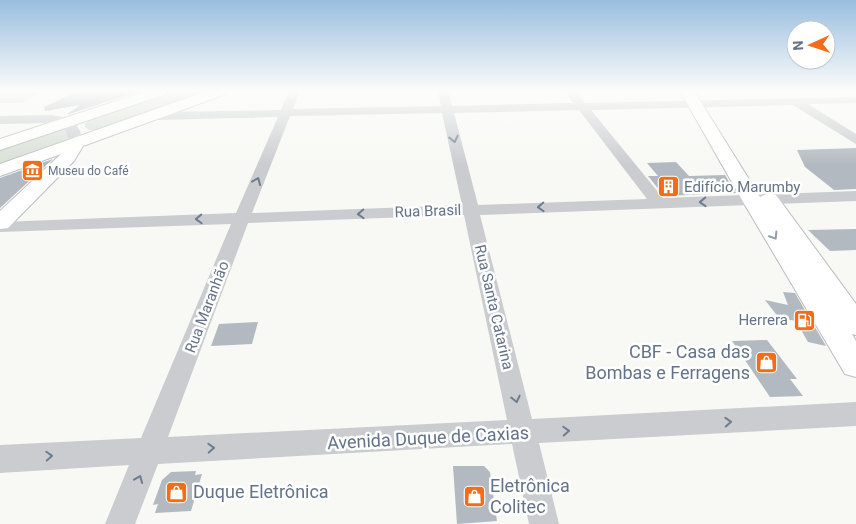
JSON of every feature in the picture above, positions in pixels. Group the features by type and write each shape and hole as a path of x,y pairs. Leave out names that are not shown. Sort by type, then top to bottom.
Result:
{"main road":[{"path":"0,170 109,115"},
{"path":"708,115 761,200 848,326 856,365"},
{"path":"0,145 73,132 113,131 154,116"},
{"path":"0,225 68,157 73,132"}],"street":[{"path":"154,116 190,115"},
{"name":"Rua Maranhão","path":"120,524 284,115"},
{"name":"Rua Santa Catarina","path":"449,115 544,524"},
{"path":"589,115 658,203"},
{"path":"817,115 856,140"},
{"path":"0,120 51,119 73,132"},
{"name":"Rua Brasil","path":"0,225 856,196"},
{"name":"Avenida Duque de Caxias","path":"0,459 524,433 856,414"}],"shaded area":[{"path":"102,115 142,115 99,131 89,130 85,127 89,120"},
{"path":"65,125 69,142 0,169 0,147"}],"building":[{"path":"856,148 856,189 834,190 805,167 797,150"},
{"path":"53,159 0,208 0,178"},
{"path":"676,162 689,176 725,175 736,193 664,196 648,176 658,176 647,163"},
{"path":"856,229 856,250 830,251 808,230"},
{"name":"Herrera","path":"783,292 795,293 826,346 808,342 796,321 779,318 765,300 788,305"},
{"path":"258,322 252,344 211,346 219,324"},
{"name":"CBF - Casa das Bombas e Ferragens","path":"767,340 797,379 790,379 803,396 770,397 732,341"},
{"name":"Eletrônica Colitec","path":"453,466 484,466 490,472 497,521 457,524"},
{"name":"Duque Eletrônica","path":"196,471 195,475 202,474 191,511 155,513 158,504 153,505 162,480 171,472"}],"place":[{"name":"Museu do Café","path":"32,171"},
{"name":"Edifício Marumby","path":"668,187"},
{"name":"Herrera","path":"804,320"},
{"name":"CBF - Casa das Bombas e Ferragens","path":"766,362"},
{"name":"Duque Eletrônica","path":"177,492"},
{"name":"Eletrônica Colitec","path":"474,496"}]}
